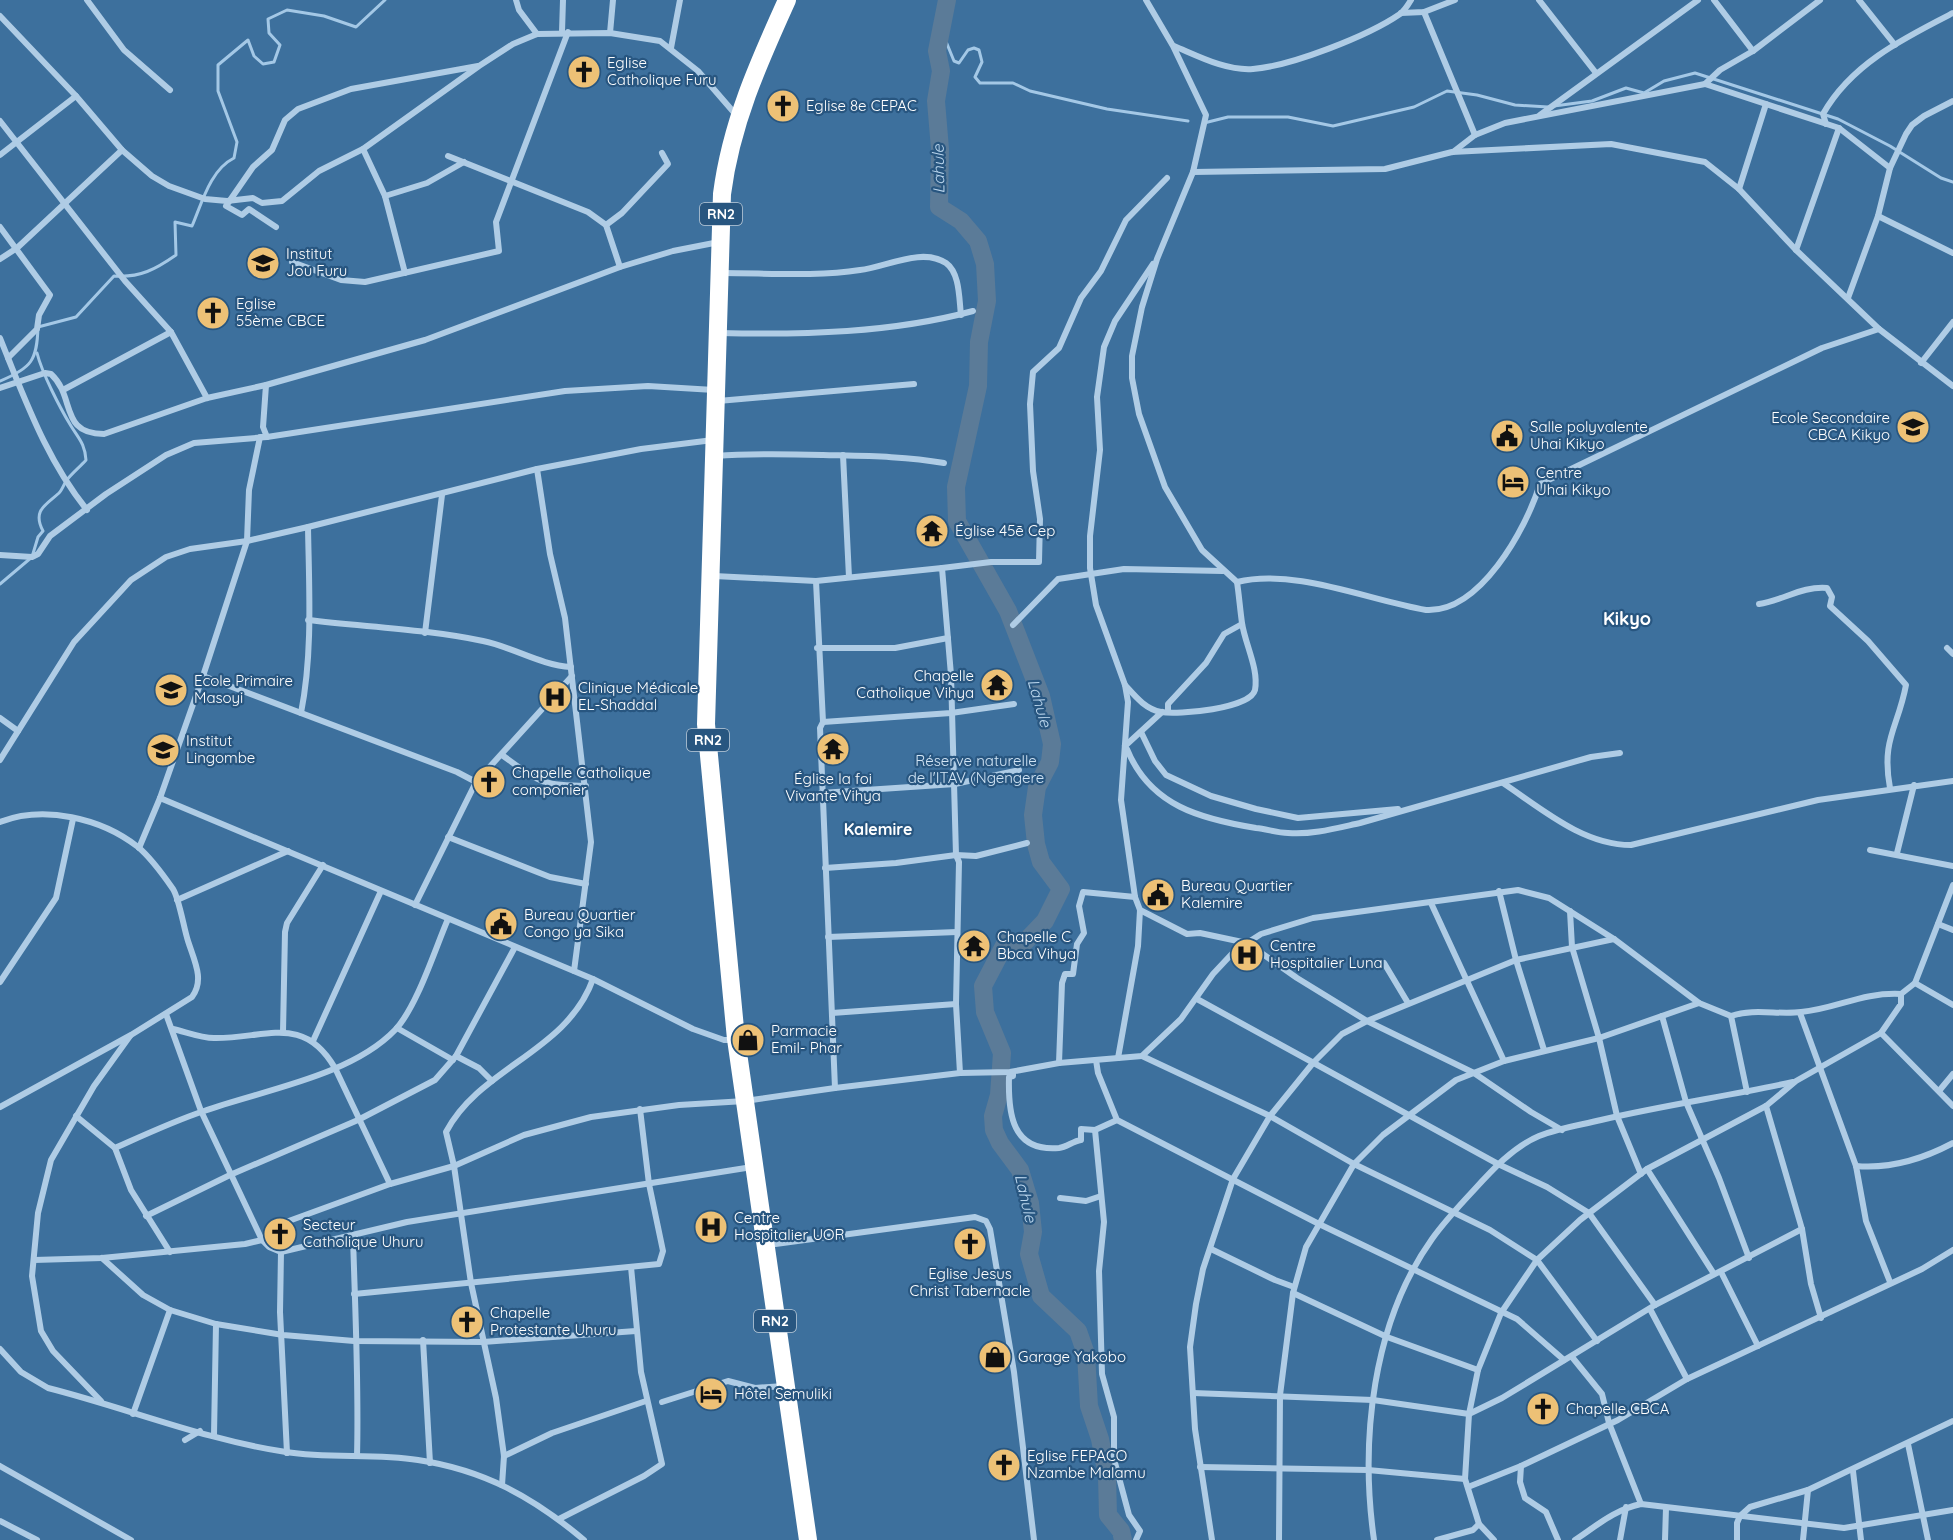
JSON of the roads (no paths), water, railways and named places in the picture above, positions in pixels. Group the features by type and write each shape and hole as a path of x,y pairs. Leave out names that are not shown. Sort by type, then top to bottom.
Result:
{"highway":[{"name":"RN2","path":"787,0 738,117 726,166 718,273 716,448 706,724 736,1039 784,1386 808,1540"}],"street":[{"path":"87,0 124,50 170,90"},
{"path":"516,0 519,10 537,34"},
{"path":"292,262 352,282 377,280 499,251 495,222 512,183 565,32 563,0"},
{"path":"610,33 614,0"},
{"path":"671,48 680,0"},
{"path":"1125,685 1148,708 1165,712 1216,708 1247,700 1255,692 1255,674 1242,624 1237,582 1202,550 1164,487 1139,414 1132,378 1132,356 1142,307 1157,259 1193,172 1206,115 1173,46 1146,0"},
{"path":"1401,13 1411,0"},
{"path":"1173,46 1228,66 1252,69 1326,49 1401,13 1424,12 1455,0"},
{"path":"1539,0 1596,73"},
{"path":"1537,117 1698,0"},
{"path":"1714,0 1753,51"},
{"path":"1705,84 1720,70 1753,51 1820,0"},
{"path":"1859,0 1895,45"},
{"path":"1424,12 1475,135"},
{"path":"1826,124 1823,114 1845,81 1864,64 1951,14 1953,22"},
{"path":"0,16 76,96 122,150 152,176 169,186 205,199 228,201 252,198 262,203 282,201 319,171 363,149 479,66 513,44 537,34 610,33 660,41 698,71 738,117"},
{"path":"276,227 249,209 242,215 226,206 228,201 235,196 252,167 272,150 285,120 298,109 351,89 447,69 479,66"},
{"path":"1452,152 1475,135 1505,123 1705,84 1839,128 1890,168"},
{"path":"0,154 76,96"},
{"path":"1848,298 1878,216 1890,168 1912,124 1953,101"},
{"path":"1739,189 1766,104"},
{"path":"0,121 125,281 171,332 207,398"},
{"path":"1796,250 1839,128"},
{"path":"1193,172 1385,168 1452,152 1611,144 1705,162 1739,189 1796,250 1879,329 1953,386"},
{"path":"363,149 385,196 405,273"},
{"path":"0,259 17,248 122,150"},
{"path":"606,225 660,175 668,164 663,153"},
{"path":"448,156 588,212 606,225 620,267"},
{"path":"385,196 427,183 464,162"},
{"path":"710,576 816,581 991,562 1039,562 1040,519 1033,471 1031,416 1033,372 1059,348 1081,298 1101,272 1126,220 1167,178"},
{"path":"1878,216 1953,253"},
{"path":"0,227 50,295 39,315 37,329 8,358"},
{"path":"0,388 42,374 51,374 63,390 76,425 90,434 104,434 207,398 266,385 425,340 620,267 673,251 720,242"},
{"path":"718,273 860,270 908,260 937,259 948,264 953,272 961,315"},
{"path":"1118,1058 1138,946 1140,910 1135,897 1121,800 1128,702 1125,685 1096,604 1091,574 1092,511 1100,450 1097,397 1104,347 1115,321 1157,259"},
{"path":"718,333 865,329 961,315 973,311"},
{"path":"1922,363 1953,322"},
{"path":"1237,582 1257,577 1314,585 1426,610 1439,611 1455,606 1493,572 1507,553 1533,506 1540,484 1822,348 1879,329"},
{"path":"63,390 171,332"},
{"path":"0,338 41,438 57,469 87,510"},
{"path":"139,848 160,798 203,676 247,541 249,489 260,437 565,391 648,386 717,396 914,384"},
{"path":"266,385 262,428 267,436"},
{"path":"0,555 38,554 50,536 147,467 182,447 236,438 267,436"},
{"path":"0,760 74,642 131,580 166,557 190,549 247,541 442,495 537,469 640,449 716,448 744,454 918,458 944,464"},
{"path":"843,455 849,577"},
{"path":"537,469 550,554 565,618 591,842 574,971"},
{"path":"425,633 442,495"},
{"path":"301,713 305,690 308,620 308,527"},
{"path":"942,568 948,638 956,855 959,862 956,1004 960,1073"},
{"path":"1013,625 1058,579 1124,568 1224,571"},
{"path":"816,581 817,648 823,722 820,728 821,793 835,1088"},
{"path":"1759,604 1776,601 1800,589 1827,588 1832,597 1830,606 1868,641 1906,685 1889,738 1885,763 1890,788"},
{"path":"308,620 425,633 496,644 559,666 571,667"},
{"path":"1125,746 1165,712 1168,704 1206,663 1224,634 1242,624"},
{"path":"817,648 895,648 948,638"},
{"path":"1947,648 1953,654"},
{"path":"203,676 457,772 476,782"},
{"path":"415,905 476,782 572,676"},
{"path":"823,722 951,713 1014,704"},
{"path":"0,718 18,731"},
{"path":"1141,732 1155,761 1166,775 1211,796 1256,809 1298,818 1412,808"},
{"path":"1125,746 1144,780 1158,793 1185,810 1214,821 1297,833 1324,831 1591,757 1620,753"},
{"path":"502,755 539,781 553,786 586,786"},
{"path":"821,793 955,784 1019,770"},
{"path":"1503,783 1586,836 1613,845 1655,841 1818,800 1890,788 1953,781"},
{"path":"1897,853 1914,785"},
{"path":"160,798 593,979 693,1029 724,1040 736,1039"},
{"path":"0,822 15,816 43,813 94,823 139,848 174,891 198,974 198,989 192,997 131,1035 0,1107"},
{"path":"0,982 56,898 73,819"},
{"path":"448,837 550,877 586,884"},
{"path":"825,868 896,863 956,855 976,856 1027,843"},
{"path":"1870,850 1897,853 1953,866"},
{"path":"177,900 288,851"},
{"path":"283,1032 287,923 322,865"},
{"path":"1142,1056 1166,1037 1214,974 1245,943 1261,934 1313,918 1518,890 1549,898 1614,939 1699,1003 1731,1016 1767,1011 1800,1012 1878,993 1901,994 1915,983 1953,885"},
{"path":"313,1041 381,891"},
{"path":"1499,891 1516,960 1544,1050"},
{"path":"1059,1063 1062,983 1065,974 1073,974 1077,944 1084,933 1079,906 1083,892 1135,897"},
{"path":"1431,903 1503,1061"},
{"path":"1140,910 1187,934 1200,933 1245,943 1367,1021 1474,1072 1531,1112 1562,1130"},
{"path":"1570,911 1572,947 1599,1038 1617,1116 1644,1172 1714,1274"},
{"path":"115,1148 201,1111 335,1068 377,1047 397,1028 407,1012 448,919"},
{"path":"1938,924 1953,930"},
{"path":"828,937 957,932"},
{"path":"1212,1540 1200,1467 1193,1392 1190,1347 1193,1320 1199,1284 1233,1179 1270,1116 1313,1063 1342,1034 1367,1021 1516,960 1614,939"},
{"path":"146,1216 230,1175 358,1120 435,1080 455,1058 515,947"},
{"path":"1384,963 1408,1003"},
{"path":"502,1485 504,1456 496,1398 471,1283 454,1166 446,1132 455,1116 492,1081 561,1030 578,1007 593,979"},
{"path":"1915,983 1953,1005"},
{"path":"1494,1540 1479,1524 1465,1479 1469,1414 1478,1370 1501,1313 1537,1260 1589,1213 1644,1172 1766,1106 1796,1081 1881,1033 1901,1004 1901,994"},
{"path":"1197,999 1498,1164 1547,1187 1589,1213 1652,1307 1687,1379"},
{"path":"1279,1540 1280,1395 1294,1290 1306,1247 1354,1164 1383,1135 1456,1080 1503,1061 1599,1038 1699,1003"},
{"path":"832,1013 956,1004"},
{"path":"1800,1012 1856,1166 1866,1221 1890,1282"},
{"path":"166,1014 201,1111 230,1175 262,1240 269,1247 281,1252 407,1222 753,1167"},
{"path":"1662,1016 1686,1102 1719,1178 1749,1258"},
{"path":"1731,1016 1748,1092"},
{"path":"397,1028 479,1068 492,1081"},
{"path":"173,1029 213,1038 295,1032 313,1041 328,1055 390,1184"},
{"path":"1881,1033 1953,1106"},
{"path":"101,1402 53,1351 41,1330 32,1276 38,1213 51,1160 94,1086 131,1035"},
{"path":"34,1260 102,1258 262,1240 275,1226 390,1184 454,1166 524,1135 591,1117 640,1109 745,1101 960,1073 1011,1072 1059,1063 1142,1056 1270,1116 1354,1164 1454,1211 1537,1260 1597,1341"},
{"path":"1096,1060 1098,1073 1117,1120 1319,1224 1517,1319 1564,1360"},
{"path":"1011,1072 1013,1076 1009,1077 1008,1102 1011,1118 1023,1140 1032,1145 1062,1148 1081,1140 1081,1130 1095,1130 1117,1120"},
{"path":"1939,1091 1953,1074"},
{"path":"1374,1540 1368,1500 1372,1400 1387,1336 1413,1269 1431,1240 1454,1211 1498,1164 1539,1136 1617,1116 1796,1081"},
{"path":"1766,1106 1802,1229 1811,1284 1821,1318"},
{"path":"354,1294 659,1264 662,1257 649,1184 640,1109"},
{"path":"76,1116 115,1148 131,1190 170,1252"},
{"path":"1095,1130 1103,1240 1099,1270 1102,1374 1114,1417 1114,1459 1129,1515 1140,1531 1136,1540"},
{"path":"1856,1166 1871,1167 1910,1161 1953,1143"},
{"path":"1060,1198 1086,1201 1101,1196"},
{"path":"764,1246 975,1217 986,1221 990,1229 1014,1372 1034,1540"},
{"path":"1193,1392 1372,1400 1469,1414 1480,1411 1652,1307 1802,1229"},
{"path":"353,1236 354,1341 358,1398 357,1456"},
{"path":"1211,1249 1387,1336 1478,1370"},
{"path":"1468,1487 1521,1466 1609,1424 1687,1379 1821,1318 1890,1282 1922,1269 1953,1250"},
{"path":"281,1252 280,1312 283,1335 287,1452"},
{"path":"102,1258 143,1295 170,1310 216,1324 283,1335 354,1341 483,1342 636,1331"},
{"path":"559,1519 663,1464 646,1401 636,1331 631,1268"},
{"path":"1721,1272 1758,1346"},
{"path":"133,1414 170,1310"},
{"path":"214,1435 216,1324"},
{"path":"423,1340 430,1463"},
{"path":"0,1349 21,1372 48,1388 101,1402 133,1414 214,1435 287,1452 357,1456 459,1467 502,1485 559,1519 584,1540"},
{"path":"1572,1356 1602,1394 1609,1424 1641,1504"},
{"path":"662,1402 728,1382 755,1388 784,1386"},
{"path":"504,1456 552,1433 646,1401"},
{"path":"1737,1540 1737,1522 1740,1515 1750,1507 1808,1490 1853,1471 1953,1421"},
{"path":"185,1440 201,1431"},
{"path":"1908,1444 1928,1540"},
{"path":"0,1466 131,1540"},
{"path":"1521,1466 1520,1482 1525,1498 1546,1512 1558,1540"},
{"path":"1200,1467 1368,1470 1465,1479"},
{"path":"1853,1471 1861,1540"},
{"path":"1803,1540 1808,1490"},
{"path":"1575,1540 1626,1507 1641,1504 1804,1525 1858,1527 1953,1510"},
{"path":"1620,1540 1626,1507"},
{"path":"1665,1540 1666,1508"},
{"path":"0,1521 37,1540"},
{"path":"1437,1540 1473,1530 1479,1524"}],"waterway":[{"path":"0,381 19,372 31,362 36,348 38,327 76,317 114,276 132,276 147,272 176,255 175,222 192,226 213,179 219,170 234,158 237,142 218,91 218,65 248,40 254,56 263,64 274,62 280,45 269,33 268,19 287,10 324,16 356,27 385,0"},
{"name":"Lahule","path":"947,0 937,51 941,71 936,101 940,149 939,207 961,221 978,241 985,264 987,301 979,342 978,386 956,487 957,521 1008,611 1041,696 1052,744 1050,762 1037,787 1033,815 1036,844 1041,862 1061,889 1045,921 1024,943 1006,942 983,986 985,1012 1002,1053 999,1095 993,1116 994,1130 1000,1143 1020,1170 1030,1203 1033,1232 1029,1254 1041,1296 1078,1331 1086,1354 1089,1406 1100,1439 1107,1476 1108,1515 1121,1531 1123,1540"},
{"path":"939,36 945,39 954,61 959,63 968,50 974,48 979,50 982,62 975,77 980,83 1013,83 1030,91 1107,109 1188,121"},
{"path":"1554,106 1592,101 1626,88 1644,93 1664,81 1695,73 1838,119 1890,146 1941,178 1953,182"},
{"path":"1204,123 1228,117 1288,117 1333,126 1414,107 1447,91 1477,95 1515,105 1548,107"},
{"path":"0,584 32,557 38,537 43,531 39,518 42,509 59,493 68,478 86,460 83,446 52,390 37,353"}],"place":[{"name":"Eglise Catholique Furu","path":"584,72"},
{"name":"Eglise 8e CEPAC","path":"783,106"},
{"name":"Institut Jou Furu","path":"263,263"},
{"name":"Eglise 55ème CBCE","path":"213,313"},
{"name":"Ecole Secondaire CBCA Kikyo","path":"1913,427"},
{"name":"Salle polyvalente Uhai Kikyo","path":"1507,436"},
{"name":"Centre Uhai Kikyo","path":"1513,482"},
{"name":"Église 45ē Cep","path":"932,531"},
{"name":"Chapelle Catholique Vihya","path":"997,685"},
{"name":"Ecole Primaire Masoyi","path":"171,690"},
{"name":"Clinique Médicale EL-Shaddal","path":"555,697"},
{"name":"Église la foi Vivante Vihya","path":"833,749"},
{"name":"Institut Lingombe","path":"163,750"},
{"name":"Chapelle Catholique componier","path":"489,782"},
{"name":"Bureau Quartier Kalemire","path":"1158,895"},
{"name":"Bureau Quartier Congo ya Sika","path":"501,924"},
{"name":"Chapelle C Bbca Vihya","path":"974,946"},
{"name":"Centre Hospitalier Luna","path":"1247,955"},
{"name":"Parmacie Emil- Phar","path":"748,1040"},
{"name":"Centre Hospitalier UOR","path":"711,1227"},
{"name":"Secteur Catholique Uhuru","path":"280,1234"},
{"name":"Eglise Jesus Christ Tabernacle","path":"970,1244"},
{"name":"Chapelle Protestante Uhuru","path":"467,1322"},
{"name":"Garage Yakobo","path":"995,1357"},
{"name":"Hôtel Semuliki","path":"711,1394"},
{"name":"Chapelle CBCA","path":"1543,1409"},
{"name":"Eglise FEPACO Nzambe Malamu","path":"1004,1465"}],"district":[{"name":"Kikyo","path":"1627,619"},
{"name":"Kalemire","path":"878,829"}],"park label":[{"name":"Réserve naturelle de l'ITAV (Ngengere","path":"976,770"}]}
